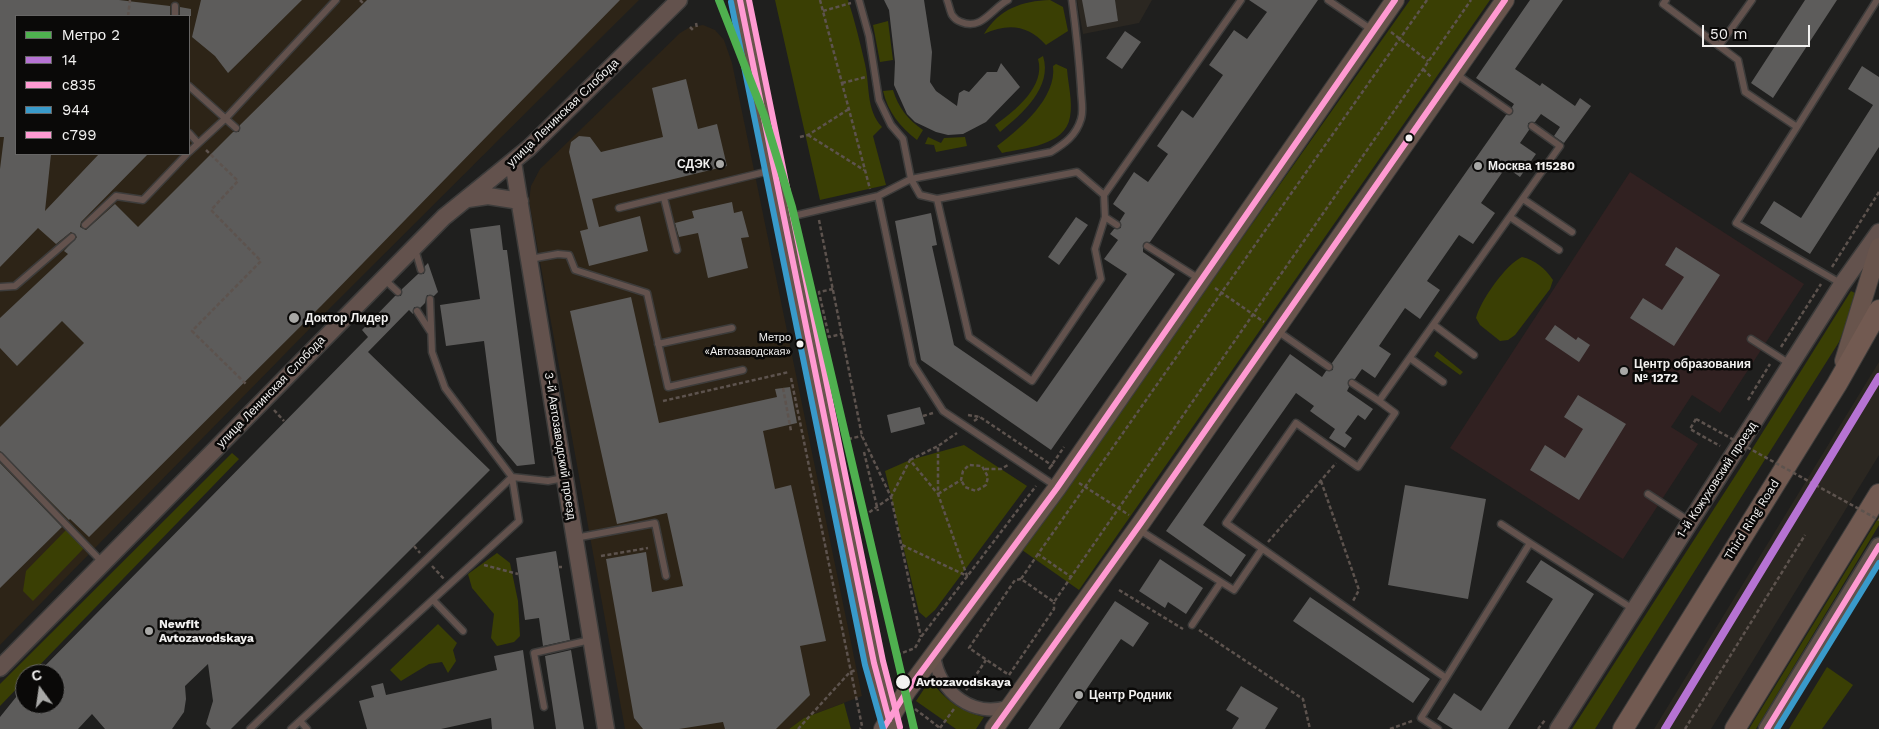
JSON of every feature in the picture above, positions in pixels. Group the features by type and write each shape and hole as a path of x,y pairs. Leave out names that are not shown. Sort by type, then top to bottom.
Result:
{"main road":[{"path":"740,0 773,170 888,726"},
{"path":"888,726 934,655 1205,282 1395,0"},
{"path":"994,729 1270,326 1505,0"},
{"path":"1837,384 1879,247"},
{"name":"Third Ring Road","path":"1623,729 1837,384 1879,310"},
{"path":"1735,729 1879,494"}],"street":[{"name":"улица Ленинская Слобода","path":"0,668 414,246 462,202 530,148 679,0"},
{"path":"462,202 488,196 520,201 522,177 530,148"},
{"name":"3-й Автозаводский проезд","path":"513,162 606,729"},
{"name":"1-й Кожуховский проезд","path":"1558,729 1842,284 1879,232"},
{"path":"1767,729 1879,546"},
{"path":"934,655 935,664 946,685 963,702 987,711 1010,706"}],"lane":[{"path":"190,151 226,118 336,0"},
{"path":"859,0 869,36 879,100 891,125 903,139 911,179 920,195 937,199 1077,172 1104,195"},
{"path":"947,0 953,16 958,21 974,25 981,22 1008,0"},
{"path":"784,218 816,208 876,197 911,179 1051,152 1064,145 1074,135 1082,118 1077,38 1072,0"},
{"path":"937,199 969,337 1032,381 1101,279 1095,249 1105,216 1104,195 1241,0"},
{"path":"1328,0 1377,26"},
{"path":"1666,0 1663,4 1738,60 1745,92 1797,127"},
{"path":"1719,46 1752,0"},
{"path":"1842,284 1736,223 1877,0"},
{"path":"175,6 175,15"},
{"path":"1453,72 1509,111"},
{"path":"190,87 236,128"},
{"path":"1379,402 1560,146 1532,126"},
{"path":"190,134 198,143"},
{"path":"85,225 116,196 143,200 186,155"},
{"path":"619,208 773,170"},
{"path":"876,197 913,364 942,411 1057,488"},
{"path":"664,198 677,250"},
{"path":"1523,199 1572,232"},
{"path":"1105,216 1117,225"},
{"path":"1510,217 1559,250"},
{"path":"0,287 15,286 72,237"},
{"path":"414,246 421,270"},
{"path":"1147,246 1205,282"},
{"path":"529,259 558,254 570,255 575,270 647,293 668,387 743,370"},
{"path":"384,278 398,292"},
{"path":"291,729 519,521 512,477 445,388 432,352 430,299"},
{"path":"416,311 430,331"},
{"path":"1434,325 1474,355"},
{"path":"1270,326 1329,367"},
{"path":"658,344 732,328"},
{"path":"1751,339 1791,365"},
{"path":"1410,358 1443,382"},
{"path":"1352,383 1395,413 1358,467 1296,423 1226,523 1446,678"},
{"path":"0,456 103,563"},
{"path":"512,477 548,481 565,478"},
{"path":"250,729 512,477"},
{"path":"1648,494 1690,522"},
{"path":"1134,522 1234,590 1262,549"},
{"path":"575,538 655,523 666,576"},
{"path":"1501,524 1634,610"},
{"path":"1438,729 1421,718 1530,542"},
{"path":"1192,625 1221,582"},
{"path":"433,600 463,631"},
{"path":"544,707 534,653 591,640"},
{"path":"300,721 307,729"}],"path":[{"path":"128,15 130,0"},
{"path":"360,0 363,3"},
{"path":"820,0 865,171 876,197"},
{"path":"823,11 859,0"},
{"path":"1021,579 1084,486 1427,0"},
{"path":"1054,602 1021,579 1015,580 969,648 1009,675 1054,609 1054,602 1118,508 1471,0"},
{"path":"690,27 695,29 696,23"},
{"path":"1377,26 1428,61"},
{"path":"842,83 861,78"},
{"path":"800,138 849,109"},
{"path":"808,135 865,171"},
{"path":"198,143 238,181 211,210 261,261 192,331 247,385"},
{"path":"1745,405 1879,192"},
{"path":"816,208 862,436 890,497 921,637"},
{"path":"1205,282 1270,326"},
{"path":"833,289 819,292 829,337 842,334"},
{"path":"663,401 789,372"},
{"path":"790,378 862,726 860,729"},
{"path":"783,388 791,431"},
{"path":"273,409 284,421"},
{"path":"864,516 890,497 910,460 938,446 980,418"},
{"path":"1715,454 1720,446 1690,429 1696,419 1879,520"},
{"path":"1725,438 1730,430"},
{"path":"848,439 862,436"},
{"path":"938,446 938,494 967,576"},
{"path":"864,452 878,511"},
{"path":"1262,549 1342,456"},
{"path":"910,460 938,494"},
{"path":"938,494 961,480 966,468 974,464 982,466 988,477 986,485 976,491 965,487 961,480"},
{"path":"897,655 915,648 921,637 1051,465"},
{"path":"1075,481 1118,508 1134,522"},
{"path":"1321,481 1359,590 1349,610"},
{"path":"1685,729 1805,535"},
{"path":"902,545 967,576"},
{"path":"601,556 648,548"},
{"path":"1038,554 1071,577"},
{"path":"473,562 518,574"},
{"path":"1119,590 1182,630 1192,625 1304,699 1310,729"},
{"path":"798,729 850,672 856,670"},
{"path":"911,729 911,707 941,729"},
{"path":"1538,729 1549,713"},
{"path":"1390,729 1421,718"}],"shaded area":[{"path":"0,0 639,0 328,310 0,645"},
{"path":"1077,0 1152,0 1139,23 1083,34"},
{"path":"703,25 715,30 724,40 732,63 862,696 804,718 789,729 625,729 529,201 531,186 540,169 680,33 690,27"},
{"name":"Центр образования № 1272","path":"1630,172 1804,284 1720,413 1692,395 1671,427 1698,444 1623,559 1450,448"},
{"path":"1879,362 1879,455 1711,729 1654,729"}],"green space":[{"path":"775,0 848,0 867,72 869,97 873,113 882,127 873,136 886,185 820,200"},
{"path":"1050,0 1063,7 1068,31 1046,45 1032,33 1017,28 1001,28 984,34 997,18 1012,8 1030,2"},
{"path":"1410,0 1490,0 1079,590 1022,550"},
{"path":"888,21 893,60 880,62 873,25"},
{"path":"1043,56 1044,78 1040,89 1026,108 1000,132 995,125 1011,113 1027,97 1037,79 1038,59"},
{"path":"1056,64 1067,69 1071,105 1067,127 1052,140 1042,144 1002,153 997,146 1026,122 1043,101 1053,78 1053,66"},
{"path":"893,90 904,113 923,130 917,140 905,130 888,106 883,91"},
{"path":"928,137 941,143 944,138 965,137 967,146 936,152 934,145 925,144"},
{"path":"1522,257 1539,265 1553,280 1550,289 1515,335 1508,340 1500,341 1480,325 1476,318 1483,302 1501,275"},
{"path":"1851,291 1855,293 1849,317 1839,342 1595,729 1572,729 1739,470"},
{"path":"1437,351 1463,372 1460,375 1434,356"},
{"path":"964,445 1027,486 935,610 926,618 919,612 885,471 910,460"},
{"path":"232,453 239,459 41,664 20,664"},
{"path":"1879,517 1879,525 1756,729 1749,729"},
{"path":"66,530 84,548 33,601 23,591 26,571"},
{"path":"497,553 510,563 518,601 520,636 514,642 497,646 491,638 494,614 472,588 468,574"},
{"path":"438,624 457,643 453,650 456,661 448,673 442,662 429,664 401,681 390,670"},
{"path":"1827,667 1853,685 1822,729 1789,729"},
{"path":"15,669 15,690 0,706 0,684"},
{"path":"930,680 954,704 967,712 984,717 976,729 956,729 916,701"},
{"path":"844,703 851,729 789,729 804,718"}],"building":[{"path":"0,0 119,0 170,6 170,15 15,15 15,155 51,155 45,211 98,155 147,155 81,222 80,227 86,230 115,204 138,227 233,132 239,132 240,125 367,0 620,0 321,306 89,537 69,520 0,451 0,427 84,343 62,321 17,366 0,348 0,318 68,254 64,251 77,237 71,232 56,244 38,228 0,267 0,169 4,137 0,137"},
{"path":"201,0 302,0 228,73 215,56 192,37"},
{"path":"884,0 924,0 932,52 930,82 936,91 957,106 959,93 964,90 969,92 987,72 997,72 1001,63 1020,87 986,122 963,134 948,135 936,132 915,122 907,114 894,85 895,62 889,10"},
{"path":"1082,0 1115,0 1118,21 1087,27"},
{"path":"1249,0 1318,0 1150,242 1143,244 1143,252 1175,274 1051,450 921,360 895,221 931,213 937,245 932,246 954,345 1037,402 1127,274 1104,259 1118,240 1110,234 1114,229 1121,228 1120,221 1125,213 1113,204 1134,172 1148,182 1168,154 1157,146 1182,110 1193,118 1223,75 1209,65 1234,30 1247,39 1267,12"},
{"path":"1530,0 1563,0 1515,69 1540,86 1542,83 1575,106 1580,98 1591,106 1564,143 1554,136 1560,127 1541,114 1535,122 1528,123 1529,130 1520,143 1536,154 1520,177 1506,167 1481,203 1495,213 1473,244 1459,235 1427,281 1440,290 1420,319 1405,308 1379,346 1391,354 1375,378 1362,369 1355,379 1348,381 1349,387 1347,391 1373,409 1365,420 1358,415 1345,433 1352,438 1345,448 1329,438 1335,429 1310,411 1314,406 1296,393 1203,525 1246,555 1231,577 1166,531 1290,354 1322,377 1326,371 1333,370 1332,363 1506,115 1513,113 1512,107 1514,104 1476,78"},
{"path":"1805,0 1837,0 1773,98 1751,83"},
{"path":"180,7 191,9 191,16 180,15"},
{"path":"1125,31 1141,42 1122,69 1106,58"},
{"path":"1862,66 1879,77 1879,147 1810,254 1760,223 1774,201 1801,218 1873,105 1848,89"},
{"path":"686,79 698,129 717,124 727,166 592,199 599,227 640,216 648,251 589,266 580,231 588,229 569,152 571,142 579,136 590,137 601,152 663,137 652,88"},
{"path":"732,202 734,213 742,211 749,237 741,238 748,268 708,278 698,233 679,237 675,223 694,218 692,211"},
{"path":"1076,217 1088,225 1059,265 1048,257"},
{"path":"500,225 503,250 507,250 535,464 517,466 497,442 484,341 446,346 440,305 480,299 470,229"},
{"path":"1676,247 1720,275 1674,346 1630,318 1643,298 1662,310 1684,277 1665,265"},
{"path":"428,263 438,292 434,296 427,295 425,303 420,308 414,307 413,314 409,310 368,352 490,470 231,729 211,729 206,724 213,701 208,664 185,686 184,712 172,729 105,729 92,714 78,729 0,729 0,717 15,698 15,714 65,714 65,664 47,664 368,337 362,330 395,296 401,296 402,289 418,274 424,274 425,266"},
{"path":"631,297 659,423 777,397 775,389 790,387 797,423 763,431 775,489 791,485 826,641 800,646 810,695 776,729 725,729 723,722 679,729 643,729 634,718 606,559 646,552 652,592 683,586 667,513 617,524 570,311"},
{"path":"1555,325 1576,340 1578,337 1590,345 1579,362 1545,339"},
{"path":"1578,395 1626,424 1579,500 1530,470 1545,445 1565,458 1583,429 1564,417"},
{"path":"920,407 925,424 891,433 887,415"},
{"path":"0,463 62,527 0,588"},
{"path":"1405,485 1486,499 1468,599 1388,585"},
{"path":"556,551 570,640 543,646 539,618 525,620 516,558"},
{"path":"1160,559 1203,588 1186,614 1168,602 1165,608 1139,591"},
{"path":"1541,560 1594,594 1508,729 1453,729 1437,719 1454,693 1481,711 1553,599 1526,582"},
{"path":"1310,597 1430,679 1413,703 1293,621"},
{"path":"1115,601 1149,623 1133,647 1121,639 1059,729 1028,729"},
{"path":"523,650 534,729 492,729 491,718 441,729 367,729 359,701 374,697 371,686 383,683 386,695 497,670 494,656"},
{"path":"571,650 584,729 556,729 545,656"},
{"path":"1241,686 1278,708 1265,729 1232,729 1239,718 1226,710"}],"metro line":[{"name":"2","path":"719,0 764,115 792,207 914,729"}],"transit line":[{"name":"с835","path":"740,0 874,663 889,720"},
{"name":"с799","path":"749,0 883,661 900,727"},
{"name":"с835","path":"883,729 907,691 1057,488 1395,0"},
{"name":"с835","path":"994,729 1141,523 1505,0"},
{"name":"944","path":"731,2 865,665 883,729"},
{"name":"14","path":"1665,729 1879,377"},
{"name":"с835","path":"1767,729 1879,546"},
{"name":"944","path":"1777,729 1879,563"}],"place":[{"name":"СДЭК","path":"720,164"},
{"name":"Москва 115280","path":"1478,166"},
{"name":"Доктор Лидер","path":"294,318"},
{"name":"Метро «Автозаводская»","path":"800,344"},
{"name":"Центр образования № 1272","path":"1624,371"},
{"name":"Newfit Avtozavodskaya","path":"149,631"},
{"name":"Avtozavodskaya","path":"903,682"},
{"name":"Центр Родник","path":"1079,695"}]}
